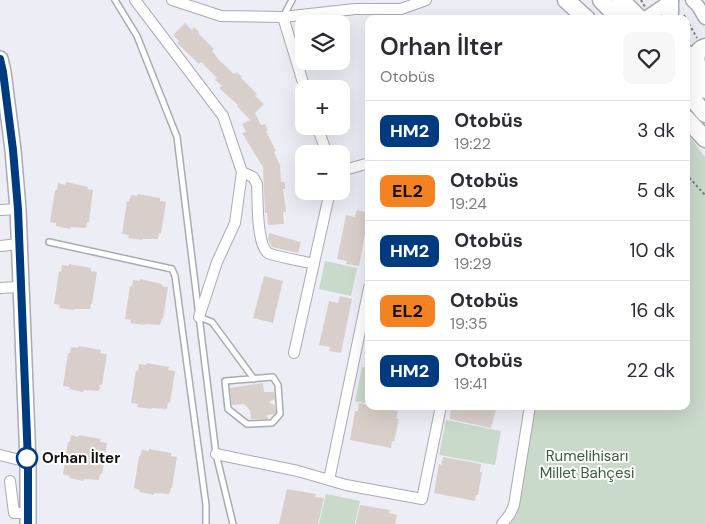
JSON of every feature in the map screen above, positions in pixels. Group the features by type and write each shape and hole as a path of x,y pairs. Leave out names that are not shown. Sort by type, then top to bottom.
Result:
{"main road":[{"path":"566,0 583,15"},
{"path":"601,0 616,15"},
{"path":"621,0 640,15"},
{"path":"669,0 676,15"},
{"path":"703,43 696,58 696,70 705,90"},
{"path":"0,59 12,140 18,209 28,462 28,519"},
{"path":"690,96 705,114"},
{"path":"690,122 705,139"}],"street":[{"path":"135,0 223,116 242,172 235,223 218,262 199,317"},
{"path":"172,0 221,16 282,17 355,9 402,9 426,2 426,0"},
{"path":"648,15 669,0"},
{"path":"692,0 705,18"},
{"path":"700,0 705,9"},
{"path":"282,17 302,80"},
{"path":"350,168 365,164"},
{"path":"242,172 253,177 257,184 262,246 269,253 314,264"},
{"path":"294,353 328,200"},
{"path":"0,210 18,209"},
{"path":"0,246 18,244"},
{"path":"0,288 20,286"},
{"path":"328,480 365,307"},
{"path":"216,454 298,471 346,485 422,499 439,410"},
{"path":"502,524 514,505 529,410"},
{"path":"0,455 28,462"},
{"path":"10,481 14,513 28,519"}],"lane":[{"path":"115,0 137,36 177,137 216,454 233,524"},
{"path":"282,17 292,0"},
{"path":"49,242 172,269 175,276 203,486 206,524"},
{"path":"199,317 212,322 254,379"},
{"path":"273,378 278,385 280,414 272,423 246,424 228,409 225,381 254,379 273,378"}],"path":[{"path":"690,27 703,43"},
{"path":"690,178 705,195"}],"green space":[{"name":"Rumelihisarı Millet Bahçesi","path":"690,137 705,157 705,524 510,524 515,517 532,410 690,410"},
{"path":"325,261 357,268 351,296 319,289"},
{"path":"362,367 365,367 365,403 355,401"},
{"path":"446,420 501,431 495,465 439,455"},
{"path":"326,494 360,501 355,524 319,524"}],"building":[{"path":"185,23 192,30 194,27 199,32 214,49 212,51 220,61 234,74 237,72 257,94 255,96 264,104 255,113 261,125 265,124 268,130 266,131 276,151 274,152 280,165 281,182 285,182 285,189 283,189 286,212 283,212 284,224 268,225 267,213 265,213 263,167 242,133 246,132 242,124 250,120 238,105 219,88 222,86 215,80 217,78 201,62 199,64 177,43 179,41 173,35"},
{"path":"66,182 93,190 89,222 87,222 86,228 71,227 70,229 56,226 56,223 50,222 55,190 57,190 58,183 65,185"},
{"path":"138,194 160,198 160,201 166,202 161,234 159,233 158,239 142,240 128,238 129,235 122,234 127,201 129,202 131,195 137,196"},
{"path":"357,210 365,212 365,234 359,266 346,264 347,261 337,259 346,215 355,217"},
{"path":"269,233 301,242 298,253 272,247 268,239"},
{"path":"69,264 91,268 91,271 97,272 90,309 74,310 59,308 60,305 54,304 59,271 61,272 62,265 69,266"},
{"path":"264,276 283,281 273,323 253,318"},
{"path":"140,279 168,287 163,319 160,325 130,323 131,320 125,319 130,286 132,287 133,280 140,281"},
{"path":"340,296 352,299 341,353 329,351 330,347 319,345 329,301 338,303"},
{"path":"79,346 101,350 100,353 107,354 102,385 100,385 99,391 84,390 83,392 63,386 68,353 70,353 71,347 78,348"},
{"path":"147,363 169,367 168,370 175,371 170,403 168,402 167,409 137,407 138,404 131,403 136,370 138,371 139,364 146,365"},
{"path":"263,383 264,392 274,392 275,399 269,402 275,406 276,412 267,415 268,419 251,419 250,410 244,404 232,405 230,388"},
{"path":"359,403 365,404 365,410 398,411 396,418 399,419 391,448 350,440 355,411 358,411"},
{"path":"451,410 496,410 491,428 450,419"},
{"path":"71,435 101,439 100,442 107,443 102,474 100,474 99,480 84,479 83,481 69,478 70,476 63,474 68,442 70,442"},
{"path":"149,449 171,453 171,456 177,457 172,488 169,494 154,493 154,495 139,492 140,490 134,488 139,456 142,450 149,451"},
{"path":"443,457 481,464 480,472 482,472 478,495 476,495 475,501 434,493 439,464 441,465"},
{"path":"287,489 316,494 315,497 324,498 318,524 279,524"},
{"path":"360,505 390,510 389,513 397,515 395,524 356,524"}],"bus line":[{"name":"HM2","path":"0,59 13,150 18,209 28,462 28,524"}],"place":[{"name":"Orhan İlter","path":"27,458"}]}
